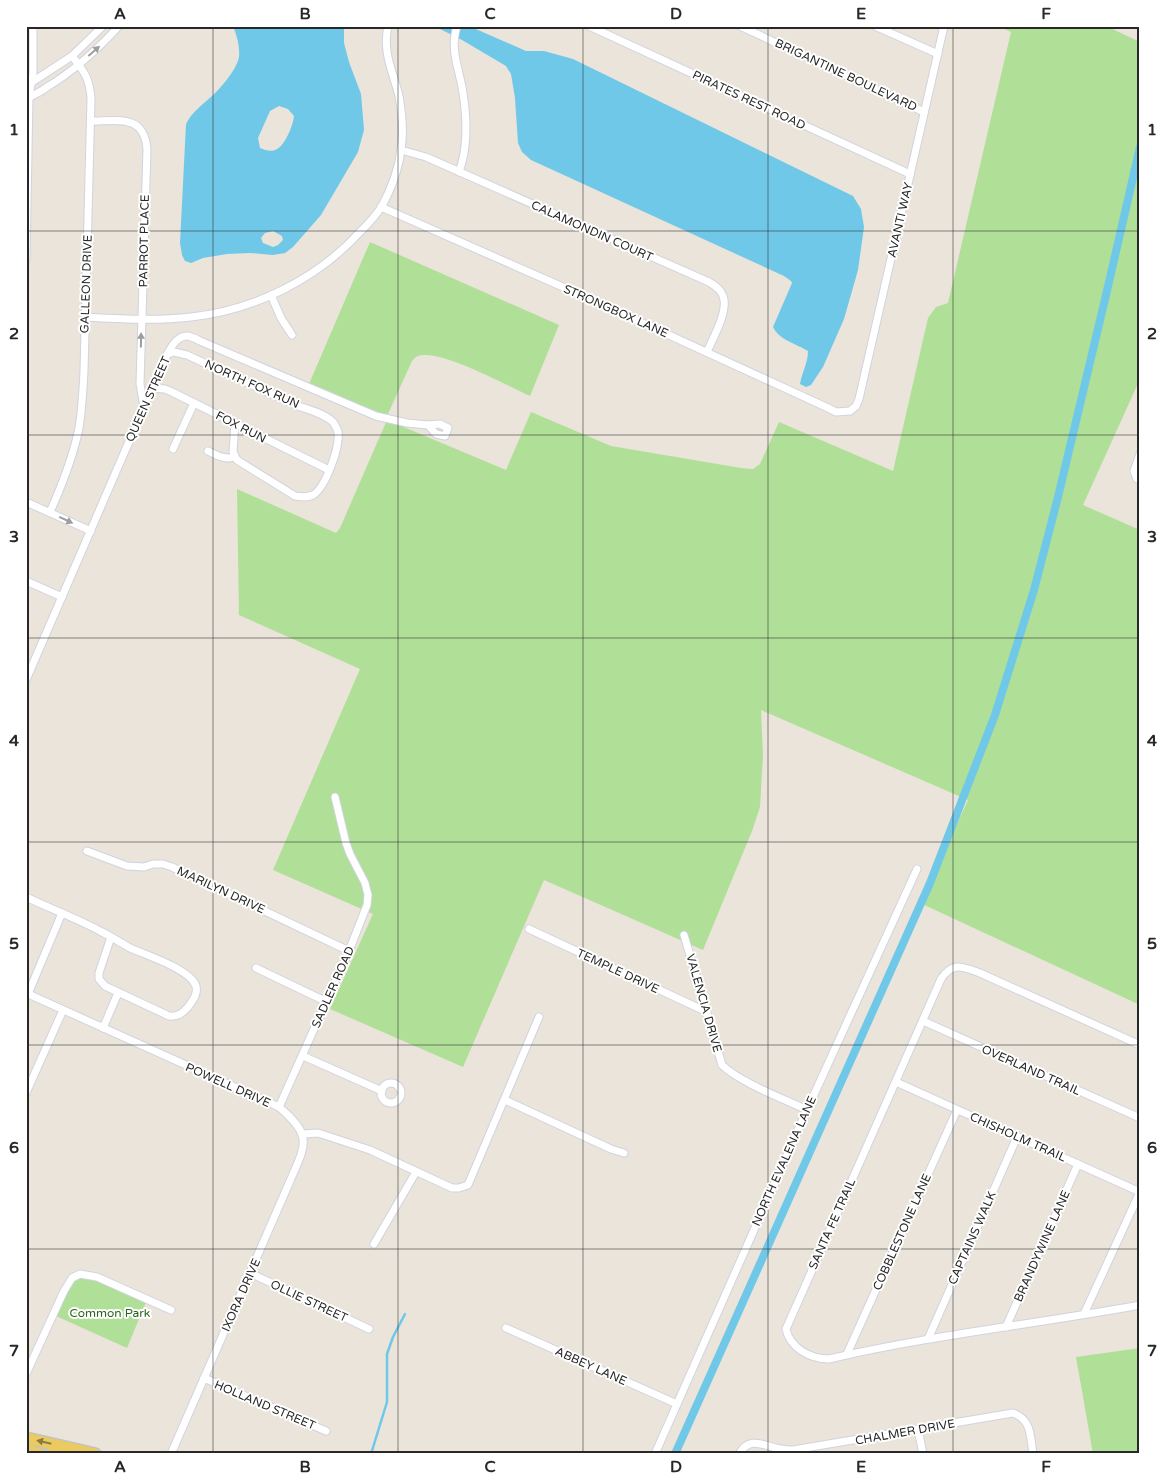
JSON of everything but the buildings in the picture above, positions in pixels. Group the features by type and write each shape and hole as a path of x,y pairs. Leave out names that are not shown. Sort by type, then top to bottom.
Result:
{"main road":[{"path":"26,1438 96,1454"},
{"path":"26,1450 40,1454"},
{"path":"52,1454 59,1454"}],"street":[{"path":"26,259 28,98 33,26"},
{"path":"29,84 72,56 104,26"},
{"path":"28,98 46,88 78,64 119,26"},
{"path":"85,317 184,318 244,306 290,287 321,267 353,240 381,207 396,173 401,150 401,112 399,97 388,59 386,35 388,26"},
{"path":"457,26 454,47 466,124 464,160 459,172"},
{"name":"PIRATES REST ROAD","path":"589,26 910,174"},
{"name":"BRIGANTINE BOULEVARD","path":"740,26 924,112"},
{"path":"875,26 938,54"},
{"name":"AVANTI WAY","path":"850,411 856,406 859,399 944,26"},
{"name":"GALLEON DRIVE","path":"50,512 66,473 79,427 82,408 91,121 88,78 72,56"},
{"name":"PARROT PLACE","path":"91,121 130,122 137,125 143,131 146,138 140,384 144,407"},
{"name":"CALAMONDIN COURT","path":"401,150 418,154 709,282 722,294 725,302 723,312 707,352"},
{"name":"STRONGBOX LANE","path":"381,207 598,302 826,408 836,412 850,411"},
{"path":"271,295 281,318 292,335"},
{"name":"QUEEN STREET","path":"26,680 152,388 168,354 179,338 188,336 200,340 376,416 407,423 428,425"},
{"name":"NORTH FOX RUN","path":"168,354 179,352 187,355 329,418 338,434 329,470"},
{"name":"FOX RUN","path":"152,388 165,389 329,470"},
{"path":"173,449 194,403"},
{"path":"235,423 233,452 237,460 295,496 302,498 312,495 319,490 329,470"},
{"path":"208,452 229,459 235,457"},
{"path":"1140,454 1134,471 1137,479 1140,480"},
{"path":"26,502 91,531"},
{"path":"26,581 62,597"},
{"name":"SADLER ROAD","path":"279,1107 349,951 364,914 368,895 365,883 346,843 335,797"},
{"name":"MARILYN DRIVE","path":"87,851 127,866 144,867 153,864 163,864 172,867 349,951"},
{"name":"NORTH EVALENA LANE","path":"655,1454 807,1110 917,869"},
{"path":"26,897 62,913 111,937 131,948 178,969 193,982 196,992 195,997 186,1010 178,1016 169,1016 105,986 99,979 100,966 111,937"},
{"path":"27,993 62,913"},
{"name":"TEMPLE DRIVE","path":"529,929 707,1012"},
{"name":"VALENCIA DRIVE","path":"684,935 722,1065 743,1079 807,1110"},
{"name":"SANTA FE TRAIL","path":"1140,1045 980,973 963,967 954,967 946,971 786,1329 792,1344 813,1357 829,1359 928,1340 1140,1305"},
{"path":"256,968 327,1002"},
{"name":"POWELL DRIVE","path":"27,993 279,1107 298,1125 302,1134"},
{"path":"103,1028 118,993"},
{"path":"26,1093 63,1010"},
{"path":"302,1134 318,1133 354,1144 452,1188 468,1185 539,1017"},
{"name":"OVERLAND TRAIL","path":"923,1021 1140,1118"},
{"path":"303,1056 382,1091"},
{"name":"CHISHOLM TRAIL","path":"896,1082 1140,1192"},
{"path":"505,1100 624,1153"},
{"name":"COBBLESTONE LANE","path":"848,1354 957,1110"},
{"name":"IXORA DRIVE","path":"171,1454 300,1158 303,1148 302,1134"},
{"name":"CAPTAINS WALK","path":"928,1340 1017,1136"},
{"name":"BRANDYWINE LANE","path":"1006,1327 1078,1164"},
{"path":"374,1244 416,1172"},
{"path":"1084,1314 1140,1192"},
{"name":"OLLIE STREET","path":"250,1273 368,1329"},
{"path":"26,1374 64,1292 72,1278 80,1274 97,1277 171,1310"},
{"name":"ABBEY LANE","path":"506,1328 677,1404"},
{"name":"HOLLAND STREET","path":"204,1378 326,1431"},
{"name":"CHALMER DRIVE","path":"739,1454 742,1448 749,1443 793,1450 1013,1413 1021,1416 1027,1424 1033,1454"},
{"path":"918,1429 923,1454"}],"green space":[{"path":"998,26 1106,26 1140,42 1140,379 1083,505 1140,530 1140,1005 920,903 968,800 761,710 763,755 760,807 703,950 544,880 463,1067 330,1009 373,914 273,870 360,669 239,615 237,489 336,533 340,528 387,420 506,470 531,412 611,446 753,469 760,464 779,422 893,471 928,318 936,307 948,303 1011,32"},
{"path":"370,242 559,325 530,396 474,369 441,357 428,355 415,357 412,361 387,416 309,384"},
{"name":"Common Park","path":"81,1277 94,1278 146,1302 127,1348 56,1316 73,1281"},
{"path":"1140,1348 1140,1454 1093,1454 1076,1357"}],"water":[{"path":"233,26 344,26 344,43 361,94 364,130 358,152 321,215 293,247 285,253 273,255 227,254 203,258 191,263 185,261 180,243 186,124 194,112 220,88 238,62 238,42","holes":["279,106 288,109 294,116 288,135 282,145 275,150 269,151 260,148 258,138 270,111","273,231 282,236 283,240 273,247 263,243 261,238 265,233"]},
{"path":"434,26 469,26 526,51 544,51 573,59 853,196 861,209 864,227 858,270 844,319 823,367 811,385 806,387 800,384 808,351 779,335 773,327 792,283 791,281 784,276 531,160 522,152 518,143 515,98 511,74 506,66"}],"waterway":[{"path":"675,1454 930,883 995,715 1034,590 1058,497 1140,147"},
{"path":"371,1454 387,1402 387,1354 393,1337 405,1314"}]}
